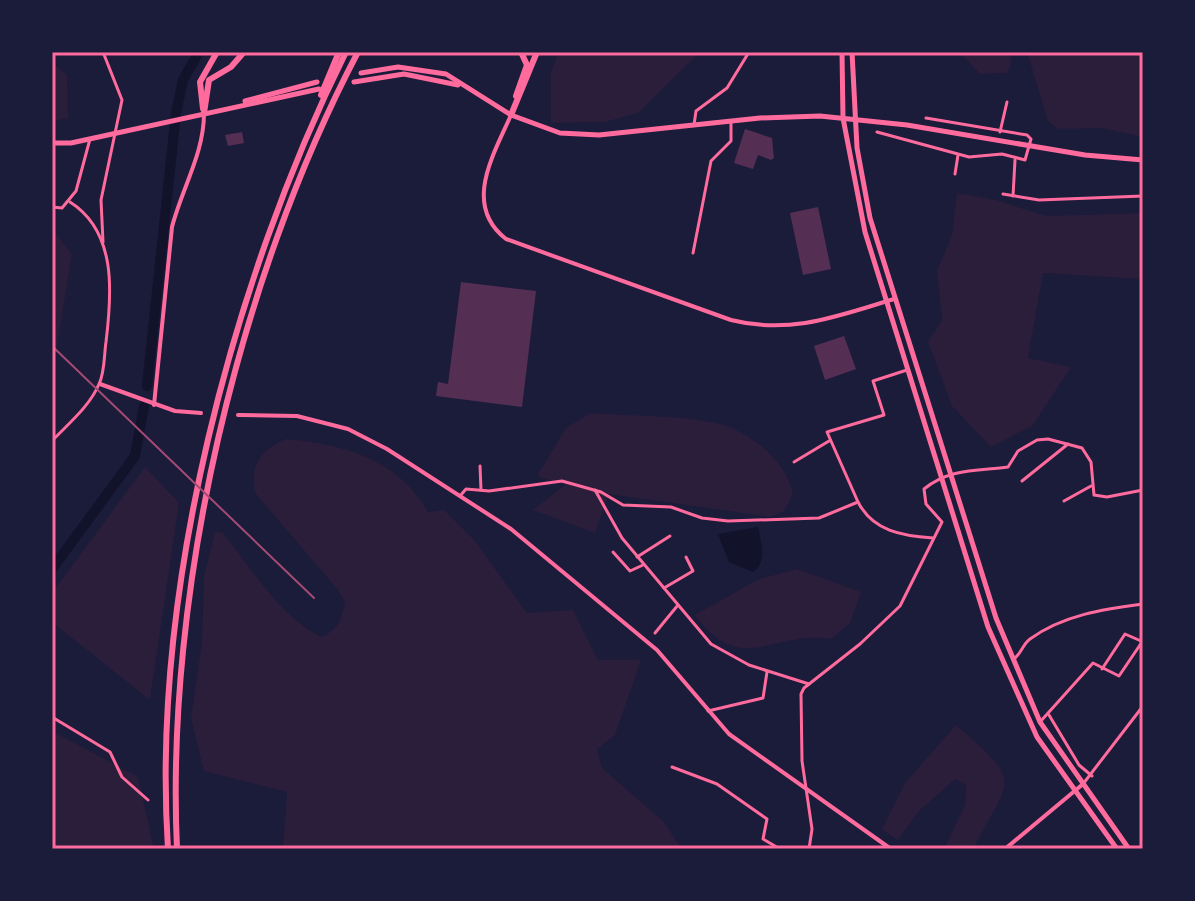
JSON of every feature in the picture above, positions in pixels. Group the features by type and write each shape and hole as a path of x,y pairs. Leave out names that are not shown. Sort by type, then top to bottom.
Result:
{"highway":[{"path":"204,113 199,98 200,82 217,52"},
{"path":"204,113 209,80 231,67 244,52"},
{"path":"168,849 166,786 173,656 195,503 247,300 294,166 339,52"},
{"path":"294,166 346,52"},
{"path":"177,849 176,787 185,648 216,456 240,362 284,221 358,52"},
{"path":"511,115 527,65 521,52"},
{"path":"511,115 537,52"},
{"path":"842,52 843,118 865,232 988,627 1037,737 1117,849"},
{"path":"852,52 855,119 870,218 991,605 1040,722 1129,849"},
{"path":"361,73 398,67 446,74 511,115 549,131 579,135 780,116 843,118 1030,147 1143,160"},
{"path":"354,82 404,74 462,86"},
{"path":"217,110 317,82"},
{"path":"52,143 90,139 319,89"}],"street":[{"path":"52,441 79,413 100,384 113,290 103,245 101,200 122,100 103,52"},
{"path":"694,125 696,111 727,88 749,52"},
{"path":"1000,132 1007,102"},
{"path":"154,405 172,227 179,200 200,150 204,113"},
{"path":"511,115 483,186 487,217 506,239 751,325 774,328 810,325 894,299"},
{"path":"877,132 969,157 1002,154 1025,160 1030,147 1030,136 926,118"},
{"path":"693,253 711,161 731,141 731,121"},
{"path":"52,207 62,208 70,202 90,139"},
{"path":"955,174 959,153"},
{"path":"1013,196 1015,159"},
{"path":"1003,194 1072,200 1143,196"},
{"path":"70,202 88,213 103,245"},
{"path":"907,370 873,381 884,415 827,432 858,502 873,523 907,536 933,538"},
{"path":"100,384 154,405 201,413"},
{"path":"238,415 297,416 348,429 387,449 511,529 602,601 674,666 708,711 756,757 808,787 891,849"},
{"path":"809,849 812,829 802,761 801,694 900,606 942,522 940,515 926,504 923,494 928,485 977,467 1008,467 1018,451 1037,440 1048,439 1082,448 1088,454 1094,495 1100,497 1142,490"},
{"path":"794,462 830,441"},
{"path":"1022,481 1068,444"},
{"path":"480,466 481,490"},
{"path":"460,496 466,489 562,481 595,490 623,505 671,507 702,518 728,521 819,518 858,502"},
{"path":"1064,501 1091,486"},
{"path":"595,490 643,565 711,644 767,672 809,684"},
{"path":"637,557 670,536"},
{"path":"613,552 630,571 643,565"},
{"path":"664,588 693,571 686,557"},
{"path":"655,633 679,604"},
{"path":"1013,660 1031,639 1057,623 1111,608 1143,604"},
{"path":"1040,722 1093,663 1102,669 1119,676 1142,642 1125,634 1102,669"},
{"path":"708,711 763,698 767,672"},
{"path":"1005,849 1092,776 1143,706"},
{"path":"1049,715 1079,765 1092,776"},
{"path":"52,717 110,752 122,777 148,800"},
{"path":"672,767 717,784 767,819 763,839 780,849"}],"shaded area":[{"path":"559,52 700,52 638,113 605,122 551,123 551,72"},
{"path":"960,52 1010,52 1011,64 1007,73 980,74"},
{"path":"1027,52 1143,52 1143,137 1102,128 1059,129 1048,121"},
{"path":"52,62 67,76 68,118 52,121"},
{"path":"957,193 996,200 1046,216 1143,213 1143,279 1043,273 1028,358 1071,367 1033,425 991,447 952,406 928,342 942,320 937,271 952,235"},
{"path":"52,230 72,254 52,376"},
{"path":"590,413 679,418 726,426 768,452 784,472 793,494 784,511 771,517 609,494 595,533 533,510 565,485 537,476 566,428"},
{"path":"286,439 348,450 385,467 416,494 428,512 444,510 475,541 527,613 573,610 598,660 641,660 615,735 597,749 602,768 663,821 682,849 283,849 287,792 204,771 191,718 202,642 204,576 215,532 223,533 291,616 321,637 335,628 344,608 345,602 338,590 256,494 255,467 263,454"},
{"path":"145,467 179,503 150,700 52,622 52,593"},
{"path":"758,527 762,551 758,568 753,572 729,562 718,534"},
{"path":"797,569 861,592 850,623 831,639 811,638 744,648 728,644 712,634 695,615 759,579"},
{"path":"956,725 1001,770 1003,792 996,806 973,849 944,849 965,805 966,785 955,779 918,812 898,840 882,829 905,783"},
{"path":"52,731 138,777 154,849 52,849"}],"building":[{"path":"745,129 772,138 774,158 771,160 758,155 753,169 734,163"},
{"path":"242,132 244,143 228,146 225,135"},
{"path":"818,207 831,269 803,275 790,213"},
{"path":"461,282 536,291 522,407 436,396 438,382 448,384"},
{"path":"844,336 856,369 825,380 814,346"}],"waterway":[{"path":"147,386 176,113 183,80 199,52"},
{"path":"52,569 135,456 144,406"}],"railway":[{"path":"52,346 314,598"}]}
